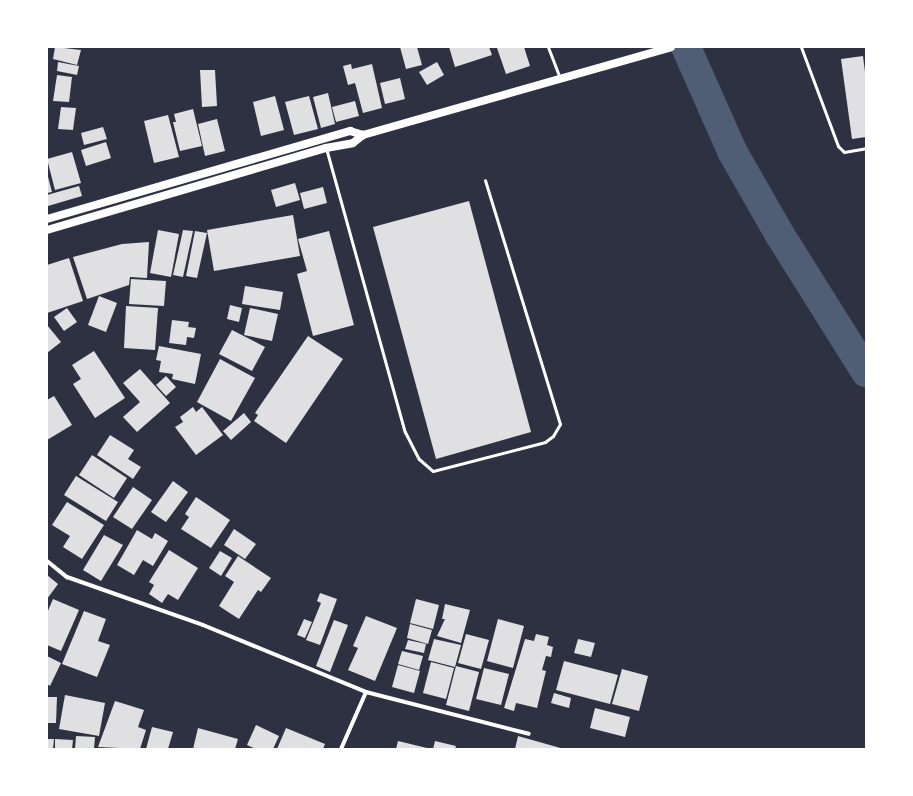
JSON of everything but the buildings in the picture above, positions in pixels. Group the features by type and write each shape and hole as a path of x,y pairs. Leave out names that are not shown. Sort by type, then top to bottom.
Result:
{"main road":[{"path":"47,230 326,148 353,143 363,135 669,47"},
{"path":"47,219 350,131 363,135"}],"street":[{"path":"47,561 67,578 203,625 366,692 529,734"},
{"path":"341,749 366,692"}],"lane":[{"path":"548,47 560,79"},
{"path":"801,47 838,146 844,152 866,148"},
{"path":"326,148 405,432 419,459 433,471 545,442 553,436 560,424 485,180"}],"waterway":[{"path":"686,47 732,151 780,235 866,372"}]}
